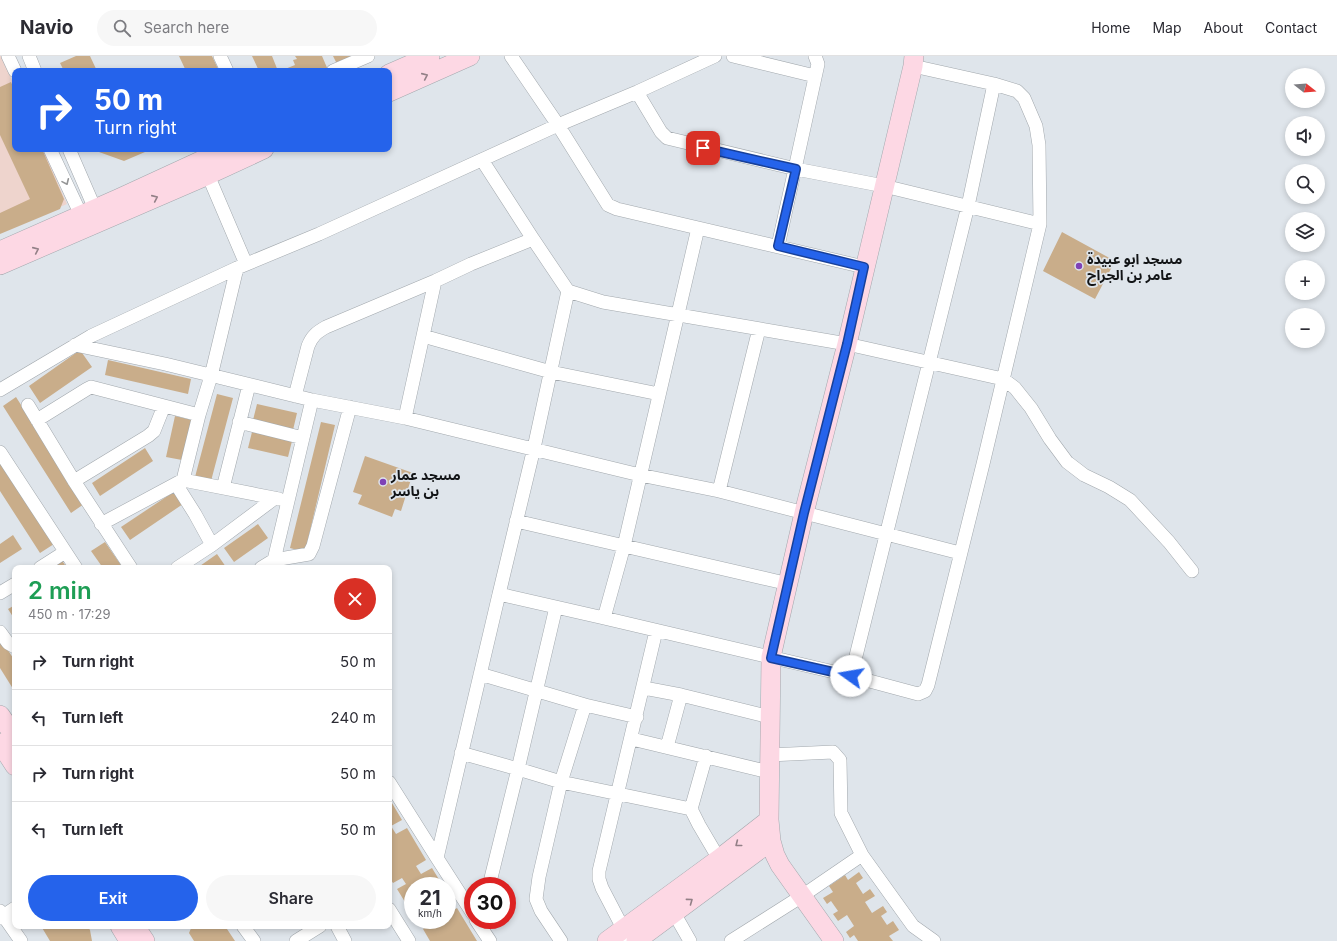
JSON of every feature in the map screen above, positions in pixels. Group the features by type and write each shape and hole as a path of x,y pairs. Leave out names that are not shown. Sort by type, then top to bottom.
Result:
{"main road":[{"path":"392,73 430,56"},
{"path":"392,91 470,56"},
{"path":"834,941 780,865 775,855 769,820 771,658 804,513 847,344 913,61"},
{"path":"0,266 205,168 223,152"},
{"path":"0,251 88,212 205,168 255,152"},
{"path":"7,730 12,752"},
{"path":"630,937 719,859 769,820"},
{"path":"607,941 630,937 674,913 772,841"},
{"path":"122,929 129,941"},
{"path":"137,929 145,941"}],"street":[{"path":"8,56 14,68"},
{"path":"29,56 34,68"},
{"path":"220,56 226,68"},
{"path":"340,68 368,56"},
{"path":"511,56 558,125 608,205 617,209 864,267"},
{"path":"0,390 98,332 241,266 319,234 558,125 637,92 715,56"},
{"path":"734,56 815,76"},
{"path":"778,246 818,64 815,56"},
{"path":"499,594 851,676 918,694 925,691 928,685 983,464 1040,224 1039,146 1036,126 1024,98 1016,91 913,61"},
{"path":"851,676 968,206 994,84"},
{"path":"637,92 661,132 667,138 703,148 796,169 884,186 1040,224"},
{"path":"52,152 88,212"},
{"path":"70,152 88,212"},
{"path":"482,160 568,291 603,302 847,344 1003,379 1015,388 1031,408 1050,439 1067,462 1084,474 1130,500 1169,542 1192,571"},
{"path":"205,168 241,266 211,376 179,482 212,545"},
{"path":"604,618 624,546 698,228"},
{"path":"295,396 308,346 311,338 316,332 435,282 471,264 533,239"},
{"path":"406,418 422,336 435,282"},
{"path":"437,858 534,448 568,291"},
{"path":"719,492 759,329"},
{"path":"422,336 551,372 659,394"},
{"path":"75,345 165,364 312,400 406,418 534,448 640,475 719,492 960,553"},
{"path":"223,488 249,385"},
{"path":"37,420 86,389 91,388 199,415"},
{"path":"274,560 281,499 303,438 312,400"},
{"path":"28,405 101,524 129,565"},
{"path":"74,481 154,431 164,406"},
{"path":"266,565 274,560 309,554 313,546 350,407"},
{"path":"239,422 303,438"},
{"path":"0,452 74,565"},
{"path":"101,524 179,482 223,488 281,499"},
{"path":"182,565 281,499"},
{"path":"516,521 789,584"},
{"path":"45,565 65,552"},
{"path":"0,593 12,586"},
{"path":"491,877 556,607"},
{"path":"630,937 602,888 599,879 600,864 632,739 656,631"},
{"path":"0,632 12,646"},
{"path":"480,674 585,705 637,717"},
{"path":"644,688 680,695 770,717"},
{"path":"667,747 680,695"},
{"path":"560,941 541,911 536,899 539,877 561,782 585,705"},
{"path":"632,739 706,756 769,764 833,752 840,760 841,813 862,854 913,926 934,941"},
{"path":"461,753 561,782 691,809"},
{"path":"706,756 691,809 698,825 719,859"},
{"path":"392,787 464,900"},
{"path":"731,941 802,896 862,854"},
{"path":"12,910 1,915 21,941"},
{"path":"674,913 690,941"},
{"path":"392,914 409,941"},
{"path":"245,929 254,941"},
{"path":"296,941 315,929"},
{"path":"339,929 345,941"},
{"path":"483,929 490,941"}],"shaded area":[{"path":"1,56 12,80 12,152 44,152 67,204 0,233"}],"building":[{"path":"76,56 90,56 96,68 62,68 60,63"},
{"path":"179,56 212,56 218,68 185,68"},
{"path":"252,56 272,56 277,68 258,68"},
{"path":"295,56 322,56 327,68 288,68 295,65 293,60 297,59"},
{"path":"333,56 354,56 337,64"},
{"path":"11,82 12,84 12,152 43,152 64,199 60,209 0,234 0,213 30,199 0,135 0,87"},
{"path":"99,152 145,152 124,161"},
{"name":"مسجد ابو عبيدة عامر بن الجراح","path":"1062,232 1115,261 1095,299 1043,271"},
{"path":"80,350 92,367 40,403 29,386"},
{"path":"108,360 191,379 188,394 105,375"},
{"path":"217,394 233,398 211,481 195,477"},
{"path":"16,397 84,504 71,513 3,406"},
{"path":"257,404 297,413 293,430 253,420"},
{"path":"175,416 192,420 182,460 166,457"},
{"path":"321,422 335,425 305,552 290,548"},
{"path":"252,432 292,441 288,457 248,448"},
{"path":"145,448 153,461 100,496 92,483"},
{"name":"مسجد عمار بن ياسر","path":"365,456 413,473 401,511 395,509 392,517 358,504 362,495 353,492"},
{"path":"0,460 54,544 40,553 0,491"},
{"path":"175,491 183,504 130,540 121,527"},
{"path":"258,524 268,538 234,562 224,548"},
{"path":"13,535 22,549 0,563 0,544"},
{"path":"105,542 121,565 101,565 91,551"},
{"path":"217,554 225,565 201,565"},
{"path":"61,559 65,565 52,565"},
{"path":"12,607 12,615 8,609"},
{"path":"0,638 12,656 12,687 0,668"},
{"path":"392,803 402,820 392,825"},
{"path":"392,828 396,834 407,828 426,860 416,866 421,874 432,868 438,877 404,877 404,881 402,878 393,883 392,882"},
{"path":"859,872 863,878 856,883 863,894 870,889 875,896 865,902 872,913 883,906 887,912 881,916 887,925 893,921 899,930 889,936 893,941 858,941 854,935 850,938 846,932 854,926 847,915 838,921 833,914 838,911 831,901 827,904 823,898 833,892 829,886 845,875 848,880"},
{"path":"404,885 404,900 397,889"},
{"path":"456,909 464,920 464,929 470,929 477,941 430,941 423,929 456,929"},
{"path":"43,929 89,929 92,941 50,941"},
{"path":"191,929 227,929 235,941 194,941 189,933"}],"place":[{"name":"مسجد ابو عبيدة عامر بن الجراح","path":"1079,266"},
{"name":"مسجد عمار بن ياسر","path":"383,482"}],"route":[{"path":"703,148 796,169 778,246 864,267 847,344 804,513 771,658 851,676"}]}
